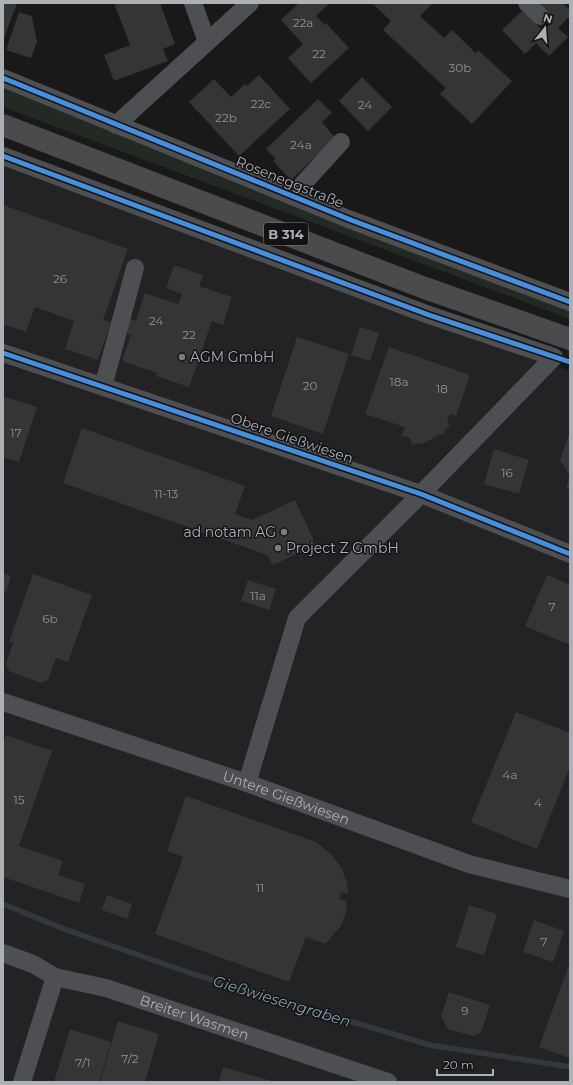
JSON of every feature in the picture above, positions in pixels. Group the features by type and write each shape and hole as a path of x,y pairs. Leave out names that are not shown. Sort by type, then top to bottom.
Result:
{"main road":[{"name":"B 314","path":"3,125 422,287 570,339"}],"street":[{"path":"193,3 207,42"},
{"path":"116,125 250,3"},
{"path":"527,3 540,16"},
{"name":"Roseneggstraße","path":"3,78 292,196 570,302"},
{"path":"292,196 341,142"},
{"path":"3,156 429,315 554,357 421,494 297,618 246,783"},
{"path":"103,387 135,268"},
{"name":"Obere Gießwiesen","path":"3,353 421,494 570,554"},
{"name":"Untere Gießwiesen","path":"3,702 246,783 469,864 570,889"},
{"name":"Breiter Wasmen","path":"3,953 33,964 55,977 106,988 388,1082"},
{"path":"22,1082 55,977"}],"shaded area":[{"path":"3,78 570,302 570,319 3,107"},
{"path":"3,166 288,268 476,340 570,371 570,1082 3,1082"}],"building":[{"path":"3,3 17,3 3,41"},
{"path":"114,3 160,3 175,44 163,49 168,61 114,81 104,55 130,45"},
{"path":"299,3 330,3 316,16 325,25 326,23 349,48 311,83 288,58 303,44 281,20"},
{"path":"372,3 433,3 420,16 444,38 452,30 476,53 478,50 512,81 472,124 440,94 446,88 383,30 391,21"},
{"path":"544,3 563,3 570,10 570,16 558,28 568,37 549,56 536,43 525,54 502,30 522,11 543,31 553,22 539,8"},
{"path":"19,12 32,16 37,42 31,58 6,50"},
{"path":"259,75 290,109 239,156 189,102 214,79 231,97 245,84 247,86"},
{"path":"362,77 392,107 368,131 339,101"},
{"path":"318,99 332,113 322,122 335,138 291,180 273,161 276,159 266,149"},
{"path":"3,205 128,249 103,320 111,322 98,360 65,349 74,321 35,307 26,332 3,324"},
{"path":"174,265 203,275 199,286 232,297 223,325 212,321 189,387 156,376 157,373 122,361 131,335 125,333 130,319 136,321 145,293 178,304 182,294 166,288"},
{"path":"360,327 379,333 370,361 351,355"},
{"path":"297,337 349,354 323,434 271,416"},
{"path":"389,347 470,375 456,416 450,414 447,422 450,427 444,430 445,432 420,445 419,442 412,446 410,438 401,436 405,427 365,414"},
{"path":"3,396 37,407 19,462 3,457"},
{"path":"82,428 245,486 235,514 252,520 295,500 316,545 273,565 267,555 63,483"},
{"path":"570,431 570,476 560,460"},
{"path":"494,449 529,460 519,494 484,484"},
{"path":"570,476 570,489 566,488"},
{"path":"3,573 11,576 6,592 3,591"},
{"path":"33,574 92,595 68,662 56,658 48,680 41,683 9,671 6,664 13,643 9,642"},
{"path":"547,575 570,585 570,645 525,626"},
{"path":"248,580 276,589 269,610 241,601"},
{"path":"516,712 570,733 570,767 537,849 471,822"},
{"path":"6,735 52,751 19,846 63,861 58,875 85,884 79,903 3,877 3,745"},
{"path":"186,796 316,842 332,855 341,867 347,882 348,894 341,892 339,899 346,901 347,910 341,926 325,944 306,937 289,982 155,934 183,857 167,851"},
{"path":"107,895 132,904 127,919 102,910"},
{"path":"469,905 497,914 484,955 456,947"},
{"path":"534,920 564,931 553,962 523,952"},
{"path":"570,962 570,1058 539,1047"},
{"path":"449,992 490,1005 481,1033 473,1036 448,1029 441,1016"},
{"path":"118,1021 159,1034 145,1082 100,1082"},
{"path":"70,1029 111,1042 99,1082 54,1082"},
{"path":"223,1067 275,1082 219,1082"}],"waterway":[{"name":"Gießwiesengraben","path":"3,904 64,929 193,974 430,1045 570,1067"}],"cycle path":[{"path":"3,78 351,220 570,302"},
{"path":"3,156 429,315 570,362"},
{"path":"3,353 421,494 570,554"}],"place":[{"name":"AGM GmbH","path":"182,357"},
{"name":"ad notam AG","path":"284,532"},
{"name":"Project Z GmbH","path":"278,548"}]}
